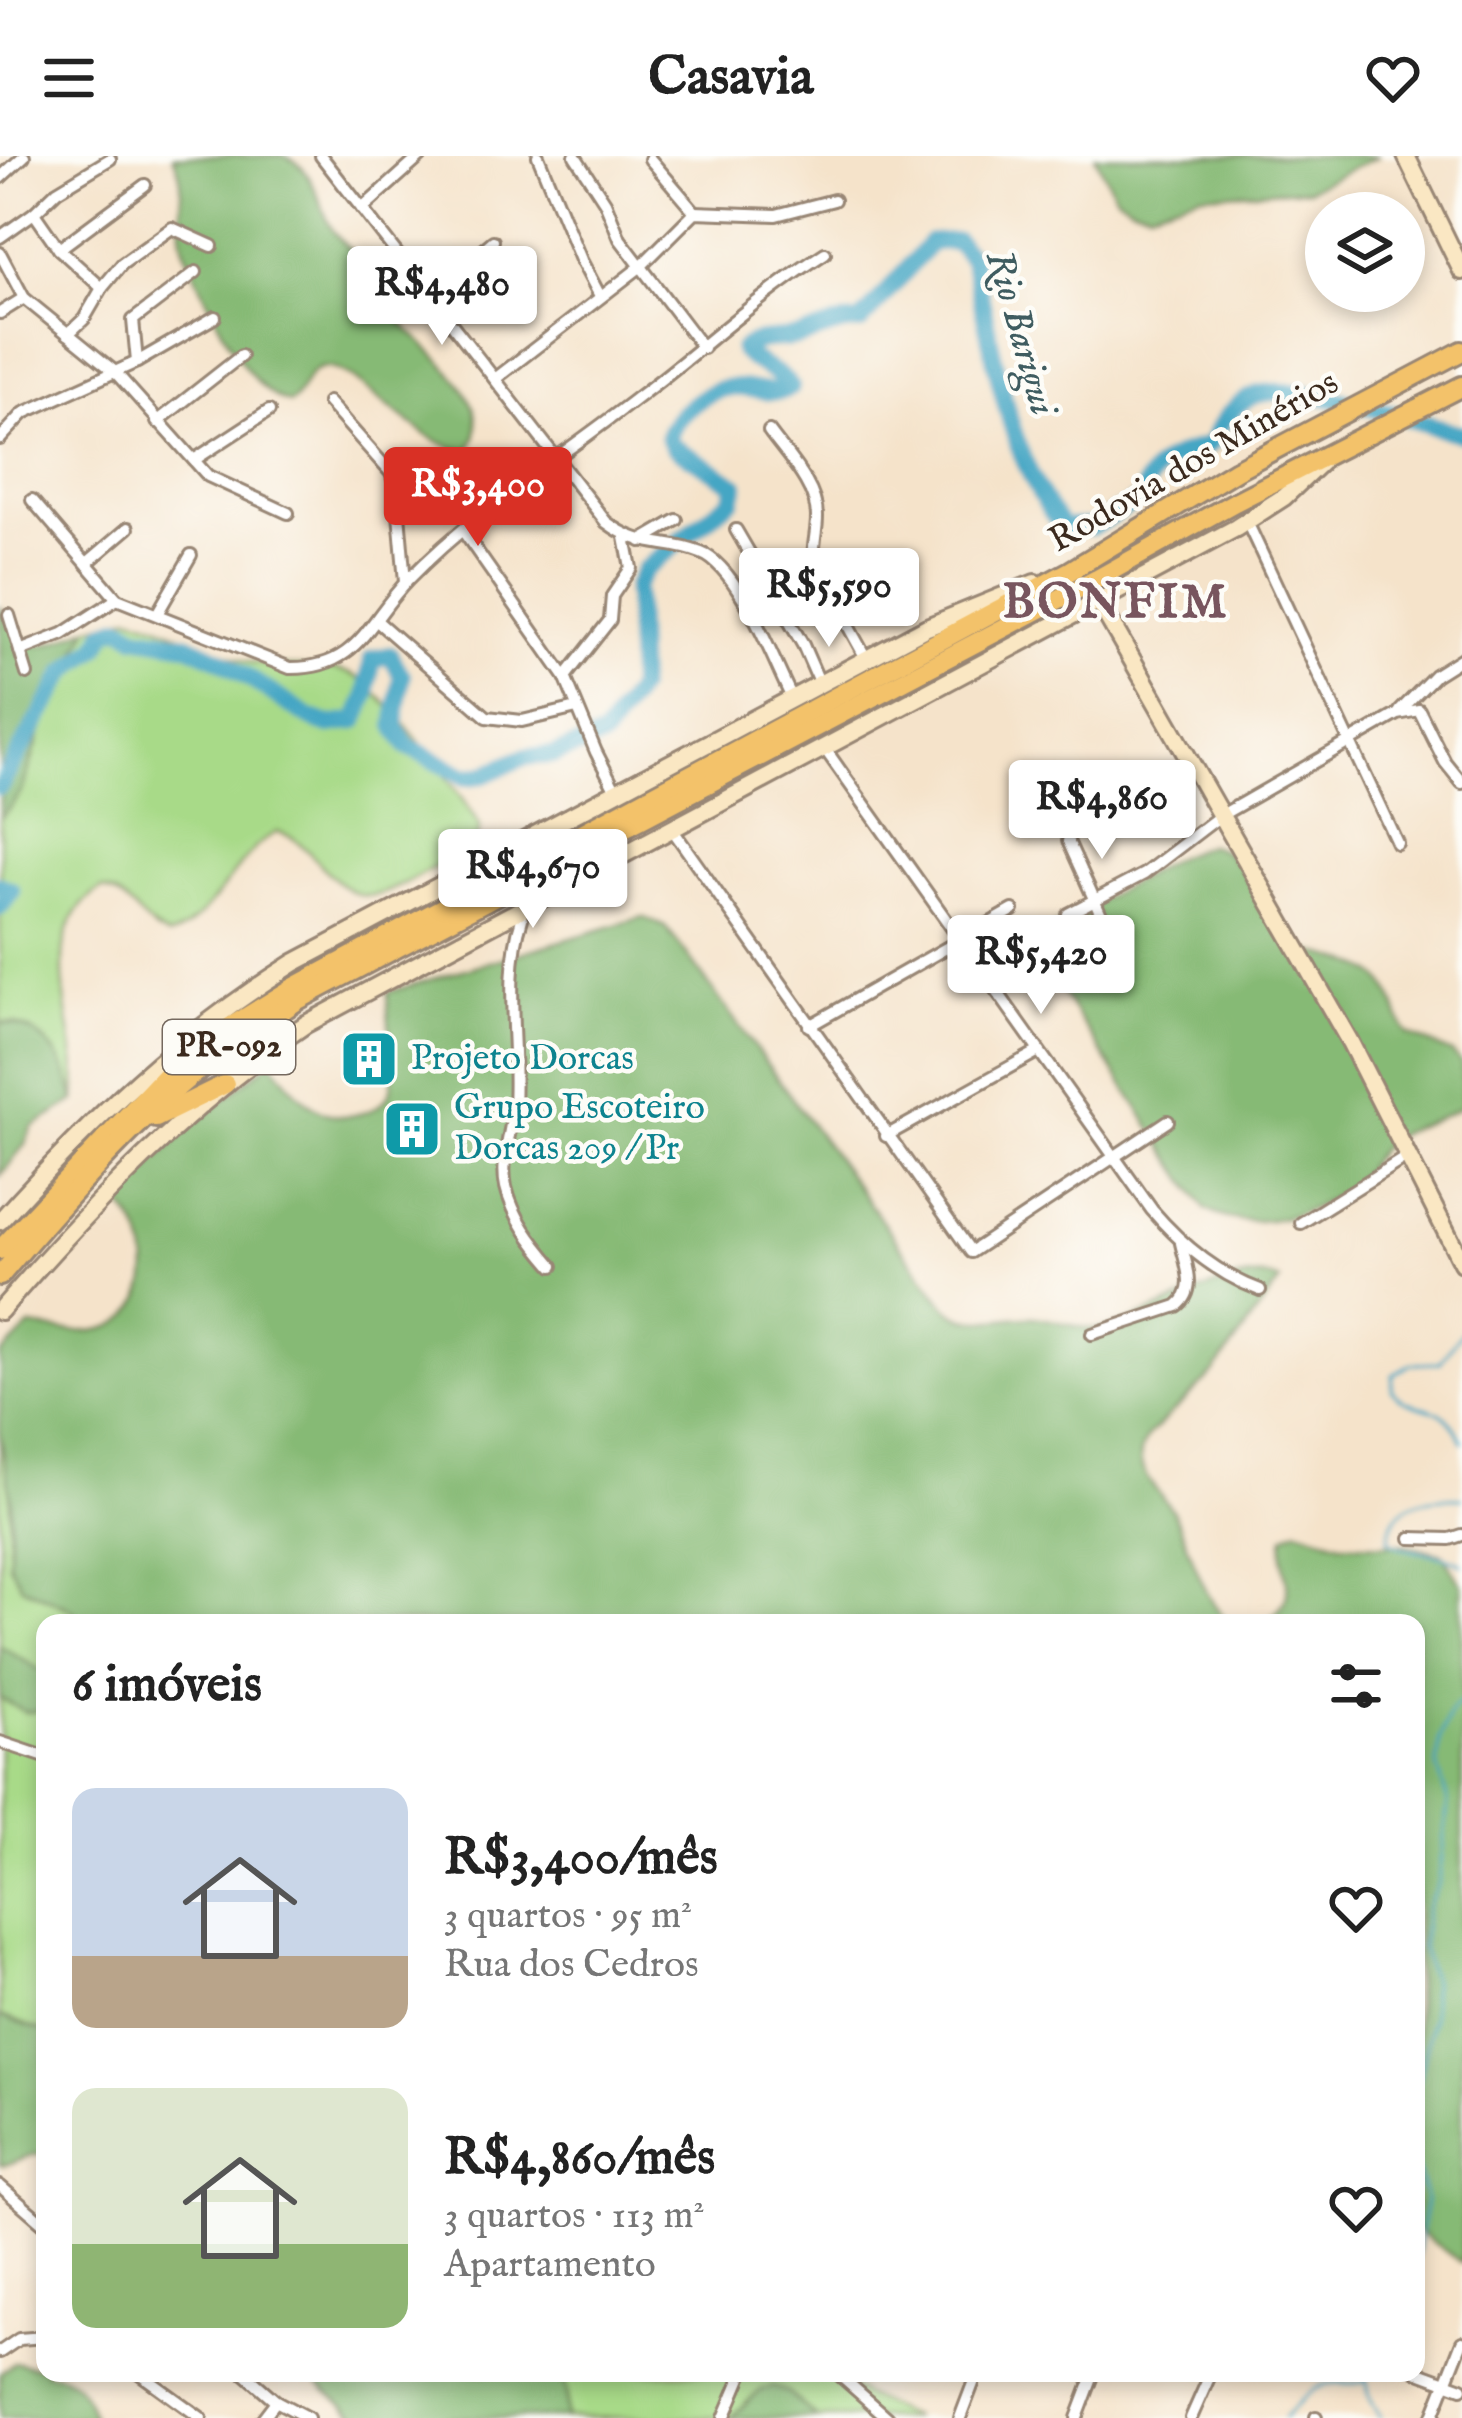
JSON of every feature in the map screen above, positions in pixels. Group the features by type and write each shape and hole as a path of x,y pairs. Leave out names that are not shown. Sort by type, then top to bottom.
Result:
{"main road":[{"path":"1406,156 1462,271"},
{"name":"Rodovia dos Minérios","path":"0,1250 125,1115 209,1040 293,988 1070,571 1236,470 1462,351"},
{"name":"Rodovia dos Minérios","path":"0,1276 135,1129 222,1052 298,1000 1462,386"},
{"path":"0,1311 103,1194 225,1084 306,1024 1247,522 1284,497 1325,458"},
{"path":"0,1221 109,1104 228,1006 328,944 927,627 1070,571"},
{"path":"1098,600 1350,1042 1462,1263"},
{"path":"135,1129 225,1084"}],"street":[{"path":"0,178 24,156"},
{"path":"321,156 606,522 632,539 688,548 722,565 793,700"},
{"path":"362,209 421,156"},
{"path":"538,156 580,260 600,296"},
{"path":"575,156 620,238 703,348"},
{"path":"0,237 57,191 110,159"},
{"path":"650,159 695,212"},
{"path":"59,249 145,185"},
{"path":"495,380 640,267 695,212 776,215 834,200"},
{"path":"34,213 59,249 102,288"},
{"path":"68,334 122,264 172,228 212,246"},
{"path":"430,293 493,241"},
{"path":"0,253 24,298 115,372 208,476 288,513"},
{"path":"32,500 117,598 290,668 314,668 329,662 378,622 405,582 463,531 825,253"},
{"path":"137,362 133,320 196,272"},
{"path":"0,313 24,298"},
{"path":"0,439 24,413 137,362 215,317"},
{"path":"157,422 242,356"},
{"path":"328,402 391,473 397,491 405,582"},
{"path":"194,460 268,411"},
{"path":"770,431 812,493 818,513 811,550 815,566 867,660"},
{"path":"397,491 459,469"},
{"path":"632,539 676,520"},
{"path":"1247,522 1397,843"},
{"path":"87,563 128,528"},
{"path":"736,530 824,682"},
{"path":"463,531 566,677 617,793"},
{"path":"566,677 610,620 611,596 631,568 632,539"},
{"path":"157,614 190,555"},
{"path":"735,586 761,574"},
{"path":"20,651 62,634 117,598"},
{"path":"9,615 27,674"},
{"path":"378,622 487,717 522,721 577,708"},
{"path":"1398,714 1435,675 1462,658"},
{"path":"1068,914 1167,859 1220,816 1398,714 1419,710 1445,762 1462,784"},
{"path":"825,749 1113,1158 1181,1243 1260,1290"},
{"path":"672,829 971,1252 1168,1121"},
{"path":"1068,841 1121,959"},
{"path":"518,909 522,919 513,1003 514,1107 504,1166 506,1187 534,1244 553,1266"},
{"path":"809,1026 1013,910"},
{"path":"886,1136 1037,1052"},
{"path":"1301,1223 1408,1156"},
{"path":"1092,1334 1177,1306 1187,1298 1190,1290 1181,1243"},
{"path":"1411,1538 1462,1535"},
{"path":"0,1742 36,1754"},
{"path":"0,2186 36,2217"},
{"path":"0,2351 19,2339 36,2338"},
{"path":"1432,2418 1462,2342"},
{"path":"1425,2375 1462,2388"},
{"path":"152,2382 201,2418"},
{"path":"158,2386 162,2382"},
{"path":"254,2382 276,2401 308,2418"},
{"path":"724,2418 739,2382"},
{"path":"847,2382 888,2418"},
{"path":"852,2387 854,2382"},
{"path":"960,2418 974,2382"},
{"path":"1077,2418 1091,2382"},
{"path":"1191,2418 1206,2382"},
{"path":"263,2418 276,2401"}],"green space":[{"path":"173,156 284,156 295,161 315,189 334,232 359,260 382,300 464,389 477,430 469,450 429,436 335,369 315,371 290,403 256,381 227,339 185,252 181,181"},
{"path":"1095,156 1379,156 1308,189 1201,194 1150,210 1131,206 1115,195"},
{"path":"0,606 19,636 36,646 89,628 41,730 22,791 0,819"},
{"path":"130,616 250,662 351,674 401,720 480,828 474,843 462,853 396,888 369,896 345,887 298,842 277,832 248,855 198,917 169,936 102,889 80,908 68,931 63,957 75,1101 70,1082 16,1024 0,1022 0,819 22,791 41,730 89,628"},
{"path":"1208,845 1243,870 1293,944 1374,973 1388,989 1407,1034 1452,1053 1462,1063 1462,1106 1393,1138 1340,1193 1283,1218 1242,1220 1205,1209 1038,956 1040,942 1056,925 1179,856"},
{"path":"643,917 665,927 681,947 938,1297 958,1315 983,1321 1032,1317 1105,1328 1241,1278 1280,1281 1214,1372 1148,1436 1141,1452 1143,1470 1173,1512 1203,1585 1222,1614 76,1614 22,1587 9,1564 11,1500 0,1432 0,1356 30,1327 98,1330 127,1317 143,1292 147,1262 137,1227 116,1200 192,1125 271,1061 299,1095 321,1111 347,1116 380,1104 389,1094 393,1077 388,992"},
{"path":"0,1022 42,1038 66,1072 75,1101 32,1127 24,1146 0,1176"},
{"path":"0,1432 10,1484 9,1547 22,1587 76,1614 36,1614 36,1668 0,1646"},
{"path":"1298,1529 1344,1544 1405,1545 1443,1554 1462,1585 1462,2263 1425,2236 1425,1614 1275,1614 1287,1594 1284,1536"},
{"path":"0,1646 36,1668 36,1711 25,1712 0,1698"},
{"path":"0,1698 36,1710 36,2029 0,2016"},
{"path":"0,2016 36,2029 36,2155 0,2165"},
{"path":"14,2362 36,2367 36,2382 73,2382 93,2418 0,2418 0,2373"},
{"path":"317,2382 564,2382 567,2392 566,2418 359,2418"},
{"path":"564,2382 845,2382 914,2418 817,2418 792,2397 773,2390 754,2397 730,2418 566,2418"},
{"path":"761,2390 786,2391 817,2418 730,2418"}],"waterway":[{"name":"Rio Barigui","path":"0,786 66,672 98,647 106,631 121,626 135,636 186,644 219,659 310,718 329,725 356,721 367,695 372,659 390,655 402,676 395,726 407,746 466,777 603,737 638,689 635,588 644,570 732,499 736,485 673,446 668,436 671,428 691,406 717,390 775,392 791,387 742,350 759,341 861,322 931,242 957,241 972,260 1015,435 1044,500 1063,527 1092,527 1142,498 1158,468 1209,445 1237,406 1269,392 1323,397 1462,434"},
{"name":"Rio Barigui","path":"0,885 12,891 0,907"},
{"path":"1462,1331 1440,1363 1411,1364 1393,1375 1392,1390 1447,1418 1462,1442"},
{"path":"1462,1498 1414,1503 1397,1516 1389,1541 1462,1564"},
{"path":"1425,1920 1439,1881 1448,1801 1437,1766 1440,1737 1451,1710 1462,1701"},
{"path":"1425,1958 1432,1981 1432,2018 1425,2050"},
{"path":"1425,2197 1425,2206"},
{"path":"1284,2418 1319,2387 1356,2382"},
{"path":"1367,2382 1381,2418"}],"place":[{"name":"Projeto Dorcas","path":"369,1059"},
{"name":"Grupo Escoteiro Dorcas 209 / Pr","path":"412,1129"}],"district":[{"name":"BONFIM","path":"1116,604"}]}
